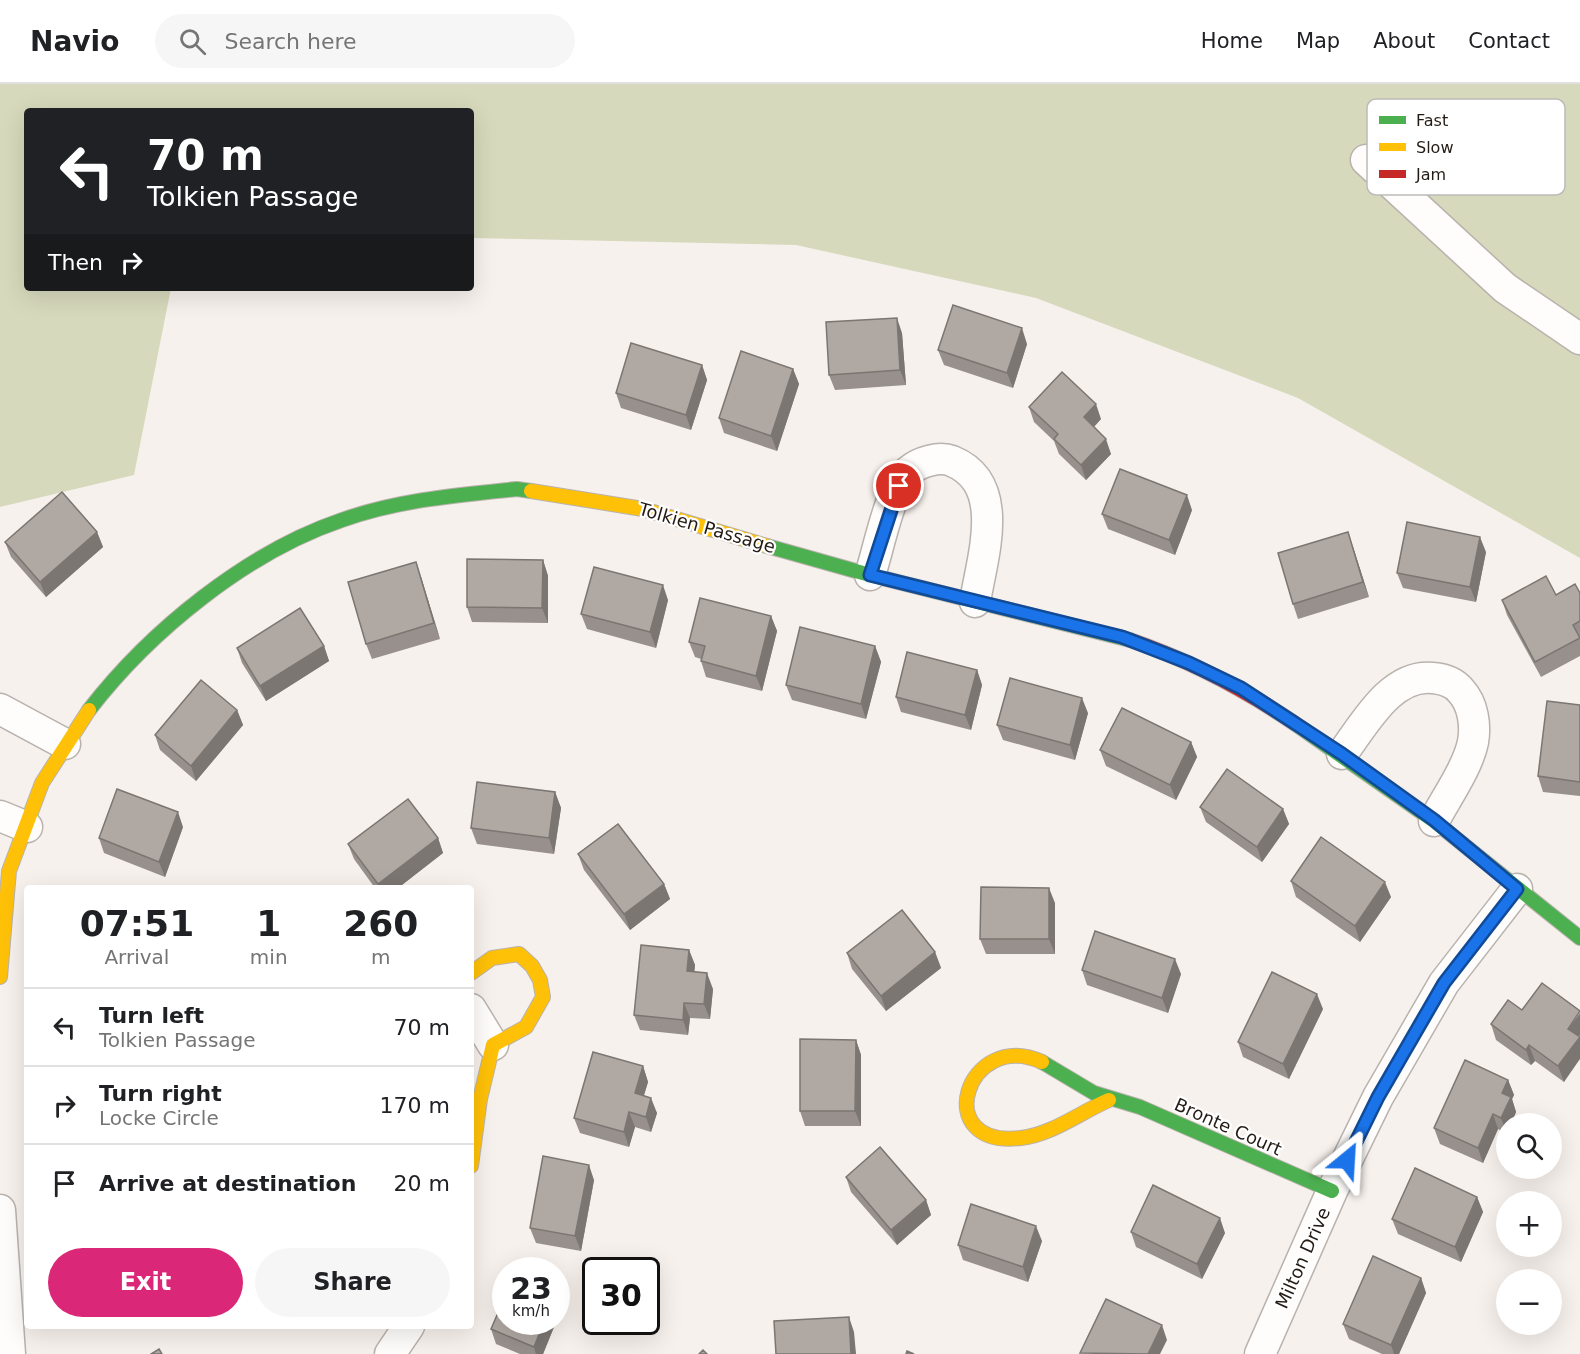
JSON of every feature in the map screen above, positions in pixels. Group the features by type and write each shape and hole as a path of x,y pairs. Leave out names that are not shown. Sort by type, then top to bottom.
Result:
{"street":[{"path":"1404,195 1505,288 1580,339"},
{"path":"870,575 892,502 909,471 926,461 947,459 965,466 977,481 986,499 989,516 975,602"},
{"name":"Tolkien Passage","path":"0,977 13,821 42,783 65,744 100,694 133,660 192,606 226,581 297,537 344,519 426,498 517,489 643,509 685,524 870,575 1122,637 1171,654 1241,688 1342,754 1434,820 1580,938"},
{"path":"1342,754 1380,704 1408,681 1425,677 1441,679 1456,685 1467,697 1472,713 1473,744 1434,820"},
{"path":"0,709 65,744"},
{"name":"Milton Drive","path":"1260,1354 1332,1191 1378,1097 1444,983 1517,889"},
{"path":"474,970 478,965 495,956 519,954 532,966 540,980 543,997 526,1028 493,1045"},
{"path":"474,1014 493,1045 480,1099 474,1144"},
{"name":"Bronte Court","path":"1109,1100 1023,1138 1001,1139 985,1136 968,1120 963,1098 976,1070 993,1060 1019,1056 1039,1060 1080,1086 1109,1100 1140,1107 1332,1191"},
{"path":"0,1210 10,1354"},
{"path":"390,1354 407,1329"}],"green space":[{"path":"0,84 1580,84 1580,558 1298,398 1036,298 796,245 474,238 474,108 24,108 24,291 170,291 134,475 0,507"}],"building":[{"path":"953,305 1022,328 1007,373 938,350"},
{"path":"897,318 900,370 829,375 826,322"},
{"path":"631,343 702,365 686,415 616,393"},
{"path":"741,351 793,369 771,436 719,418"},
{"path":"1062,372 1096,404 1084,417 1106,439 1081,465 1054,439 1058,434 1029,407"},
{"path":"1120,469 1187,495 1169,540 1102,514"},
{"path":"62,492 97,532 40,582 5,542"},
{"path":"1407,522 1480,537 1470,587 1397,573"},
{"path":"1348,532 1363,582 1293,604 1278,553"},
{"path":"467,559 543,560 542,608 467,607"},
{"path":"416,562 434,623 366,644 348,582"},
{"path":"594,567 663,585 650,632 581,614"},
{"path":"1546,576 1556,595 1575,584 1580,593 1580,621 1573,625 1580,638 1535,662 1502,600"},
{"path":"700,598 771,616 756,676 701,661 705,646 689,642"},
{"path":"300,608 324,646 260,686 237,648"},
{"path":"800,627 875,646 861,704 786,685"},
{"path":"907,652 977,670 965,715 896,697"},
{"path":"1010,678 1082,698 1070,745 997,725"},
{"path":"201,680 237,710 191,766 155,735"},
{"path":"1547,701 1580,705 1580,782 1538,776"},
{"path":"1122,708 1191,742 1170,785 1100,750"},
{"path":"1227,769 1283,809 1257,847 1200,807"},
{"path":"477,782 555,792 549,838 471,828"},
{"path":"117,789 178,812 159,862 99,838"},
{"path":"408,799 438,838 378,884 348,844"},
{"path":"618,824 664,884 624,914 578,854"},
{"path":"1321,837 1385,882 1355,926 1291,881"},
{"path":"981,887 1049,888 1049,939 980,939"},
{"path":"902,910 935,952 881,996 847,953"},
{"path":"1095,931 1175,959 1162,998 1082,970"},
{"path":"641,945 689,950 687,971 707,973 704,1004 684,1003 683,1020 634,1015"},
{"path":"1272,972 1317,994 1283,1064 1238,1042"},
{"path":"1542,983 1580,1011 1568,1029 1580,1037 1558,1066 1529,1045 1526,1050 1491,1024 1508,1000 1522,1010"},
{"path":"800,1039 856,1040 855,1111 800,1111"},
{"path":"593,1052 643,1066 635,1093 651,1098 646,1117 629,1112 624,1132 574,1118"},
{"path":"1465,1060 1508,1080 1502,1093 1511,1097 1503,1113 1493,1114 1478,1148 1434,1128"},
{"path":"880,1147 926,1200 891,1230 846,1177"},
{"path":"543,1156 589,1165 575,1236 530,1228"},
{"path":"1415,1168 1477,1197 1455,1247 1392,1219"},
{"path":"1153,1185 1220,1218 1197,1264 1131,1232"},
{"path":"971,1204 1036,1226 1023,1267 958,1245"},
{"path":"1373,1256 1421,1278 1391,1345 1343,1324"},
{"path":"1106,1299 1162,1325 1148,1354 1080,1353"},
{"path":"849,1317 851,1354 776,1354 774,1321"},
{"path":"505,1335 539,1335 534,1347"},
{"path":"159,1349 162,1354 151,1354"}],"traffic: fast":[{"path":"89,710 113,680 141,651 203,597 236,573 306,534 363,513 406,503 517,489 531,491"},
{"path":"767,546 870,575 1130,640"},
{"path":"1294,723 1434,821 1580,938"},
{"path":"1042,1062 1094,1093 1140,1107 1332,1191"}],"traffic: slow":[{"path":"531,491 643,509 767,546"},
{"path":"0,977 9,871 42,783 89,710"},
{"path":"474,971 492,958 519,954 532,966 540,980 543,997 526,1027 493,1045 480,1099 474,1144"},
{"path":"1042,1062 1016,1056 994,1061 978,1074 968,1091 967,1110 975,1126 992,1136 1021,1138 1032,1136 1055,1128 1109,1100"}],"traffic: jam":[{"path":"1130,640 1173,656 1215,676 1294,723"}],"route":[{"path":"899,486 870,575 1122,637 1171,654 1241,688 1342,754 1434,820 1517,889 1444,983 1378,1097 1347,1160"}]}
